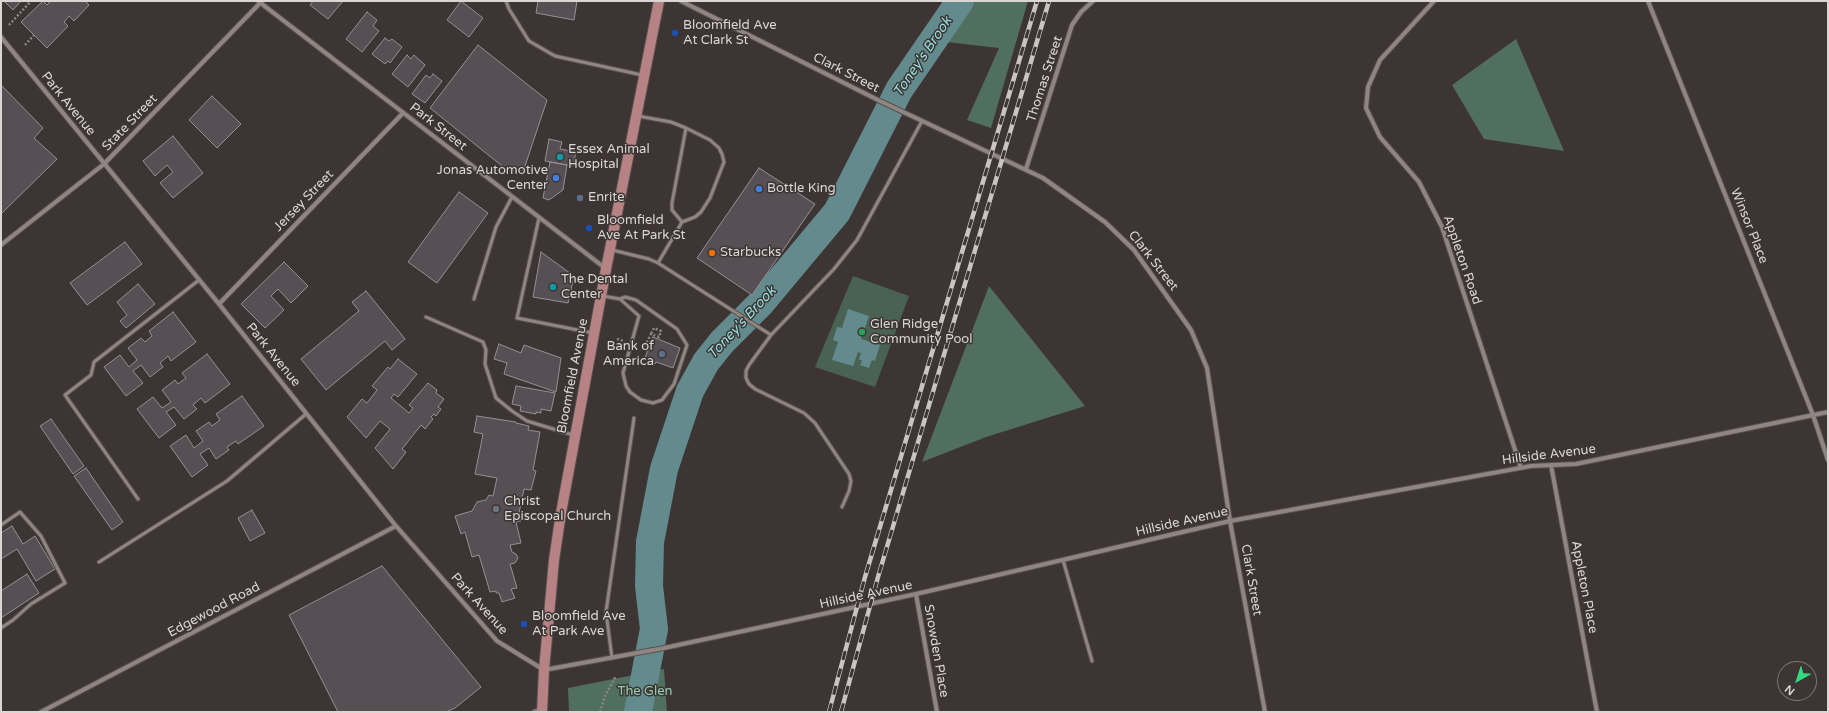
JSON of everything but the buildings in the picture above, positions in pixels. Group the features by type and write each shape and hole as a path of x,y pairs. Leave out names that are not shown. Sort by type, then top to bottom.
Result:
{"main road":[{"name":"Bloomfield Avenue","path":"539,711 554,560 606,269 659,1"}],"street":[{"name":"Clark Street","path":"681,1 900,111 1026,169 1074,199 1105,222 1121,236 1147,266 1191,330 1207,368 1230,521 1265,712"},
{"name":"Thomas Street","path":"1026,169 1072,25 1081,12 1093,1"},
{"name":"Appleton Road","path":"1434,1 1380,60 1368,87 1366,108 1380,138 1419,182 1442,227 1521,468"},
{"name":"Winsor Place","path":"1648,1 1813,415 1828,460"},
{"name":"Park Street","path":"260,2 606,269"},
{"name":"State Street","path":"1,245 104,164 260,2"},
{"name":"Park Avenue","path":"1,36 396,526 497,641 544,670"},
{"name":"Jersey Street","path":"218,304 403,113"},
{"name":"Hillside Avenue","path":"544,670 630,655 916,594 1230,521 1521,468 1576,464 1828,412"},
{"name":"Appleton Place","path":"1551,465 1597,712"},
{"name":"Edgewood Road","path":"41,712 396,526"},
{"name":"Snowden Place","path":"916,594 937,712"}],"lane":[{"path":"506,1 509,9 530,41 555,56 644,75"},
{"path":"636,116 671,122 710,140 719,148 724,162 710,198 701,212 695,217 682,222 658,263"},
{"path":"842,507 851,482 849,474 816,423 804,413 755,389 749,384 746,378 749,365 772,335 834,269 858,240 922,121"},
{"path":"682,222 672,210 672,203 686,128"},
{"path":"474,299 496,227 512,196"},
{"path":"539,218 517,318 594,333"},
{"path":"610,249 649,259 658,263 772,335"},
{"path":"138,499 65,394 91,375 94,362 199,280"},
{"path":"601,296 620,299 625,297 636,300 677,329 687,345 674,384 662,400 653,403 641,400 630,392 626,386 623,373 639,316 620,299"},
{"path":"426,317 483,342 486,350 485,364 496,398 512,411 527,421 575,436"},
{"path":"99,562 227,481 306,414"},
{"path":"612,658 606,612 634,418"},
{"path":"1,525 20,512 41,536 65,583 32,604 1,628"},
{"path":"1063,560 1092,661"}],"path":[{"path":"9,25 31,1"},
{"path":"25,45 34,35"},
{"path":"645,346 651,334 654,328 661,331 658,337 651,334"},
{"path":"600,712 605,696 616,676"}],"green space":[{"path":"954,1 1028,1 991,128 967,120 999,48 946,42 933,30"},
{"path":"1516,39 1564,151 1484,139 1452,85"},
{"name":"Glen Ridge Community Pool","path":"853,276 909,296 875,387 815,367"},
{"path":"989,286 1085,406 986,437 922,462"},
{"name":"The Glen","path":"664,669 667,712 569,712 568,688"}],"water":[{"path":"848,309 869,316 861,339 880,345 875,361 872,360 869,368 860,365 862,360 859,360 861,353 858,352 853,366 832,360 838,342 833,340 837,327 842,328"}],"waterway":[{"name":"Toney's Brook","path":"638,712 654,629 649,586 650,542 664,469 690,391 706,362 722,342 761,303 837,212 899,90 960,1"}],"railway":[{"path":"829,712 865,577 1037,1"},
{"path":"841,712 878,577 1049,1"}],"place":[{"name":"Bloomfield Ave At Clark St","path":"675,33"},
{"name":"Essex Animal Hospital","path":"560,157"},
{"name":"Jonas Automotive Center","path":"556,178"},
{"name":"Bottle King","path":"759,189"},
{"name":"Enrite","path":"580,198"},
{"name":"Bloomfield Ave At Park St","path":"589,228"},
{"name":"Starbucks","path":"712,253"},
{"name":"The Dental Center","path":"553,287"},
{"name":"Glen Ridge Community Pool","path":"862,332"},
{"name":"Bank of America","path":"662,354"},
{"name":"Christ Episcopal Church","path":"496,509"},
{"name":"Bloomfield Ave At Park Ave","path":"524,624"}]}
